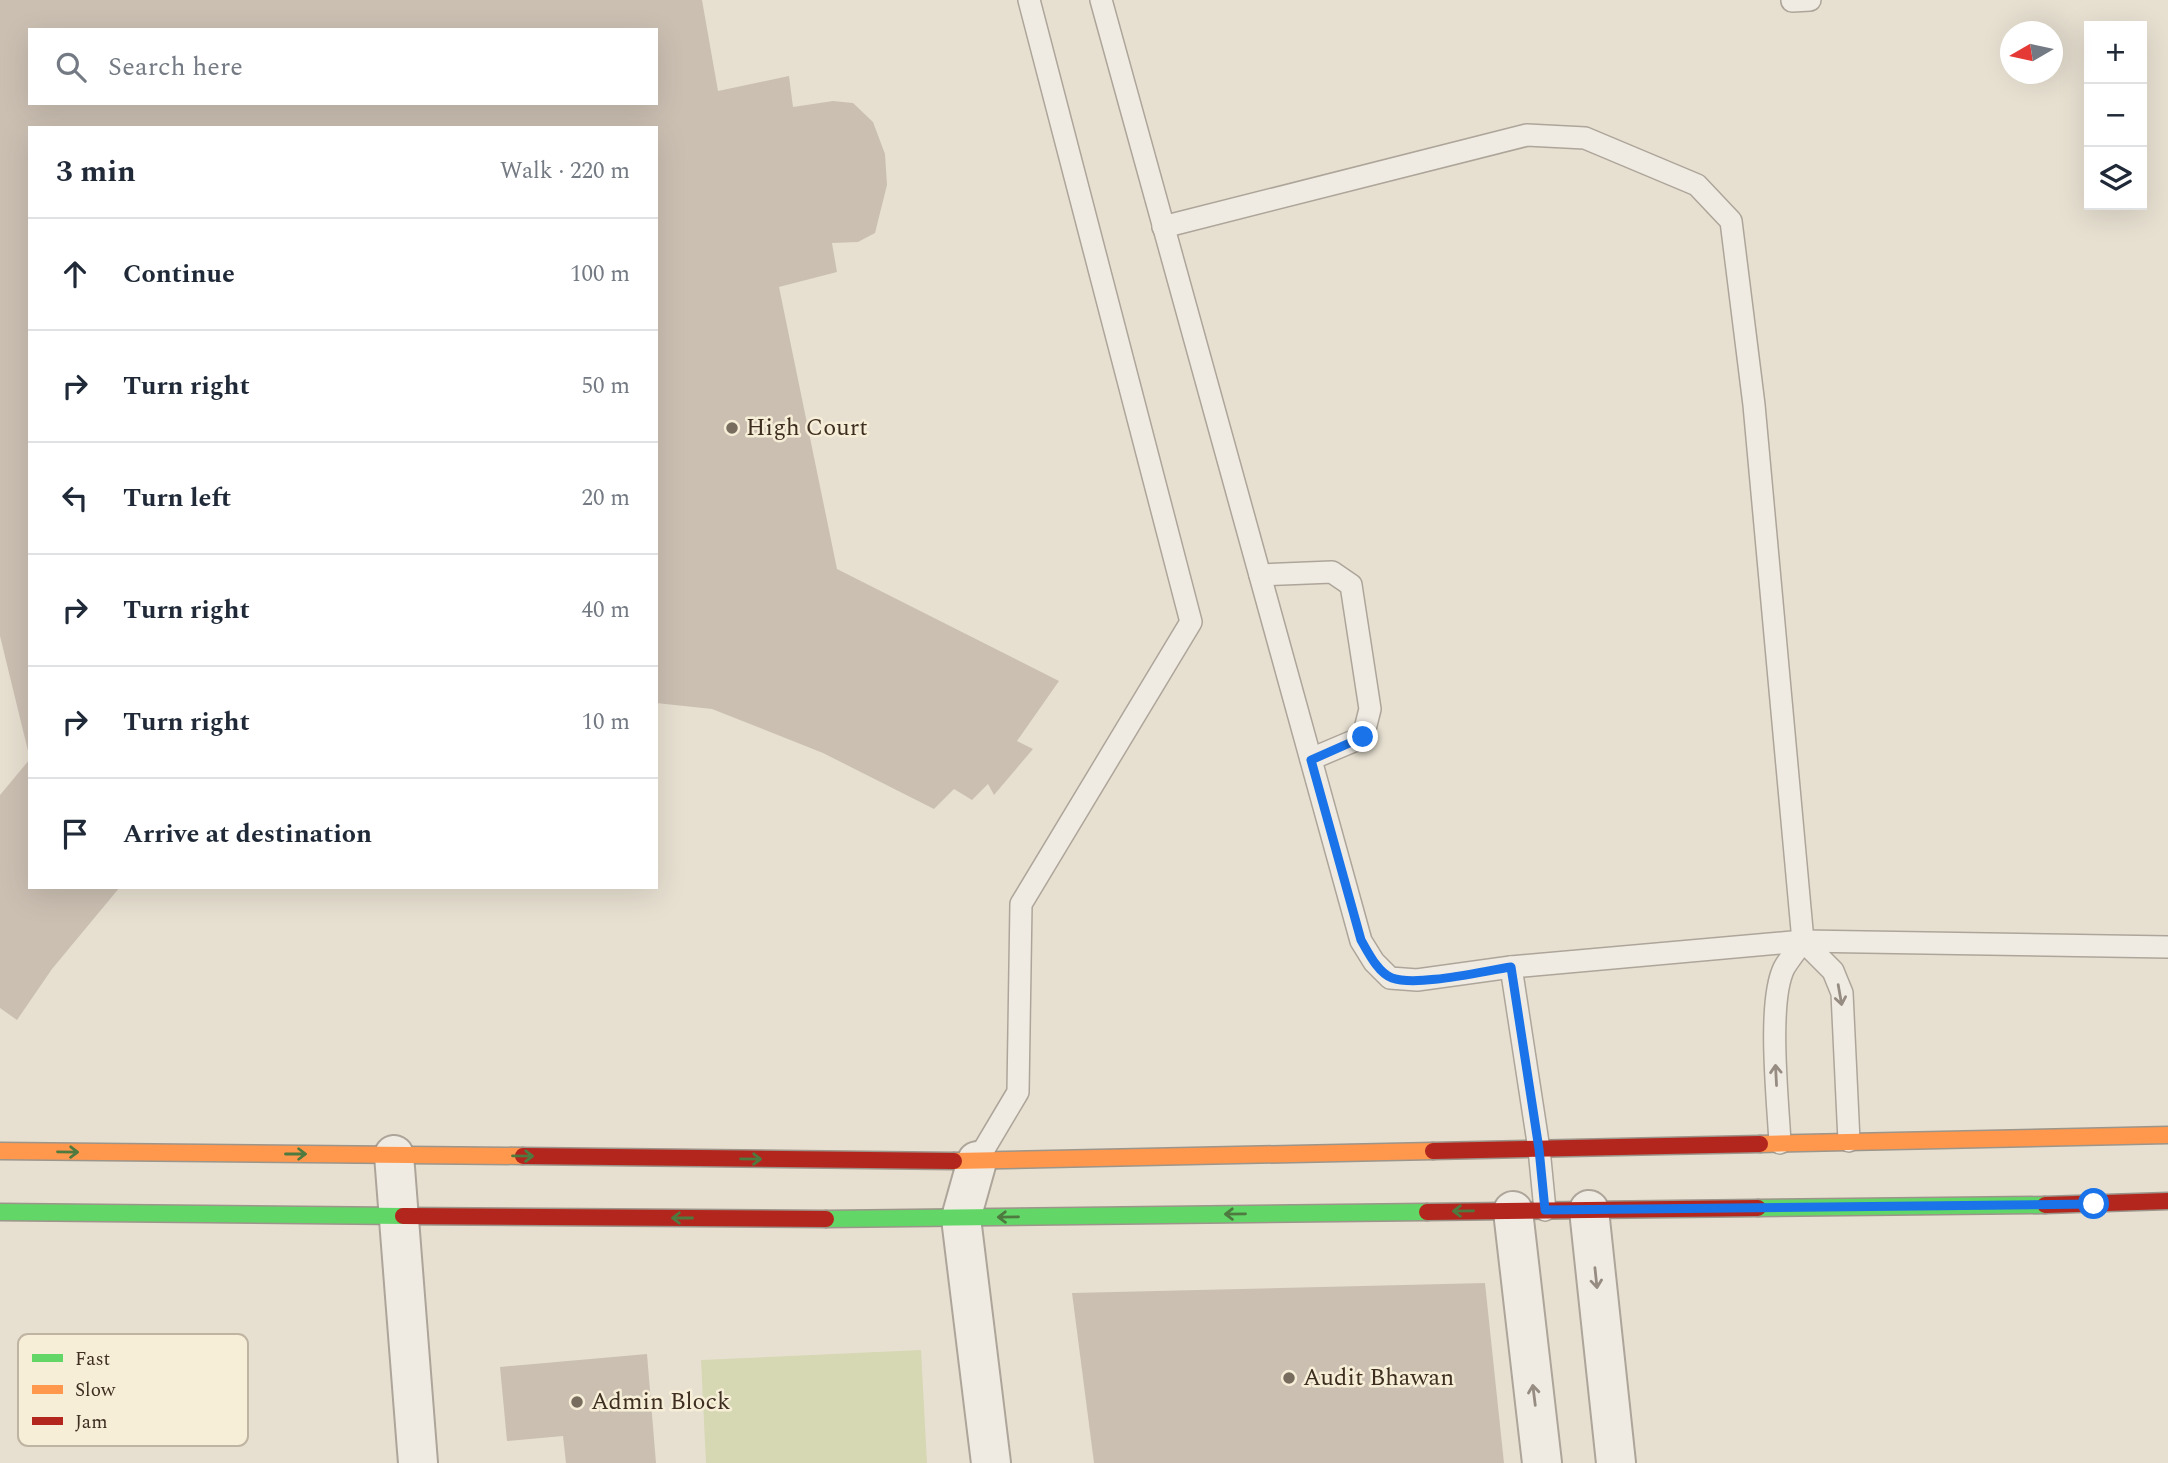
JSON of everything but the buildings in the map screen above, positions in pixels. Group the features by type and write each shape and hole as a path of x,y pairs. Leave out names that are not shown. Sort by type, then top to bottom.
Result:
{"street":[{"path":"0,1151 977,1161 2168,1135"},
{"path":"394,1155 418,1463"},
{"path":"977,1161 961,1218 991,1463"},
{"path":"0,1212 805,1219 2168,1201"},
{"path":"1588,1210 1616,1463"},
{"path":"1529,1211 1542,1463"}],"lane":[{"path":"977,1161 1018,1093 1021,904 1191,622 1029,0"},
{"path":"1101,0 1361,940 1374,962 1390,978 1418,980 1511,967 1803,941 2168,947"},
{"path":"1163,227 1527,135 1585,138 1672,174 1697,185 1731,221 1756,419 1803,941 1783,970 1777,1000 1775,1054 1780,1143"},
{"path":"1260,575 1332,572 1351,585 1370,709 1363,737 1311,760"},
{"path":"1803,941 1833,971 1842,993 1849,1141"},
{"path":"1511,967 1539,1149 1529,1211"}],"green space":[{"path":"921,1350 927,1463 706,1463 701,1360"}],"traffic: fast":[{"path":"1758,1208 2045,1205"},
{"path":"0,1212 403,1216"},
{"path":"826,1219 1427,1212"}],"traffic: slow":[{"path":"1760,1144 2168,1135"},
{"path":"0,1151 523,1156"},
{"path":"954,1161 1433,1151"}],"traffic: jam":[{"path":"1433,1151 1760,1144"},
{"path":"523,1156 954,1161"},
{"path":"2045,1205 2168,1201"},
{"path":"1427,1212 1758,1208"},
{"path":"403,1216 826,1219"}],"place":[{"name":"High Court","path":"732,428"},
{"name":"Audit Bhawan","path":"1289,1378"},
{"name":"Admin Block","path":"577,1402"}],"route":[{"path":"1363,737 1311,760 1361,940 1374,962 1390,978 1418,980 1511,967 1539,1149 1545,1210 2094,1204"}]}
